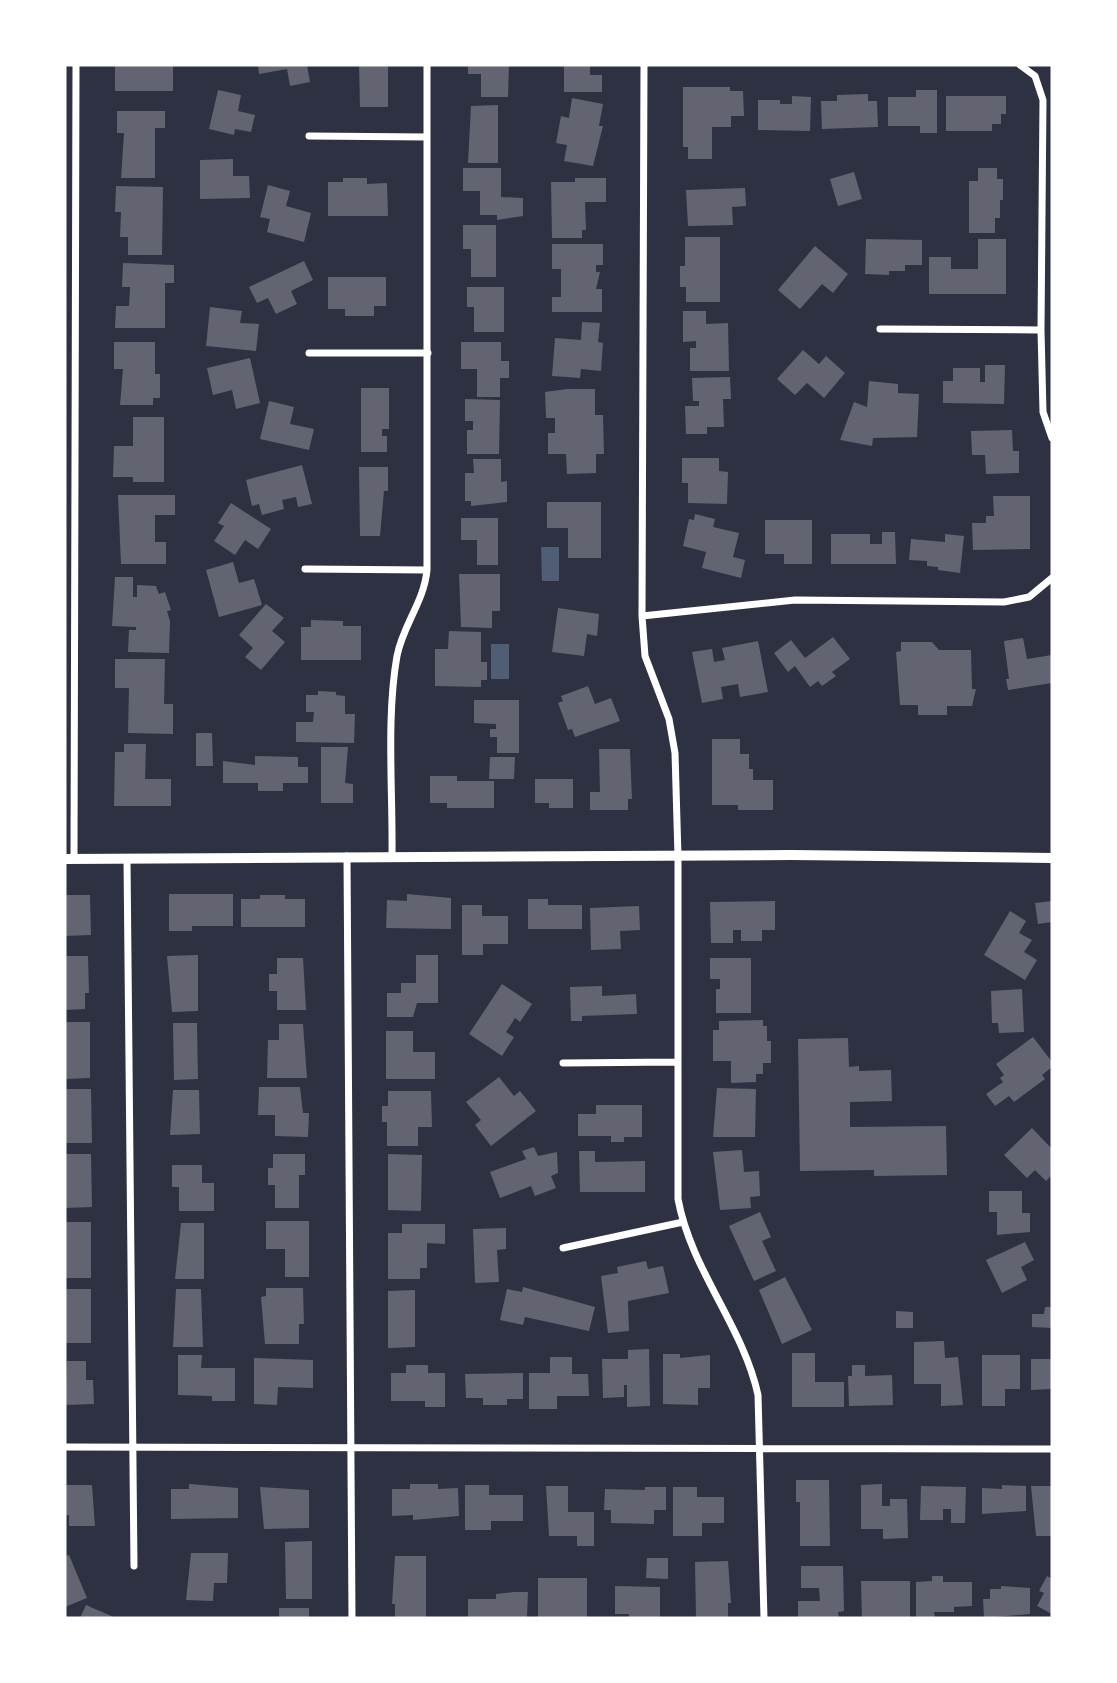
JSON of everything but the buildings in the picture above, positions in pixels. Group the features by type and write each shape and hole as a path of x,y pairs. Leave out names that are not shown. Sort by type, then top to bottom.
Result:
{"street":[{"path":"76,65 69,859 347,855 1052,858"},
{"path":"392,856 394,680 400,643 424,595 427,570 427,65"},
{"path":"644,65 642,616 645,656 674,740 678,856 677,1187 683,1223 754,1377 760,1406 764,1618"},
{"path":"1020,65 1035,76 1043,100 1043,412 1052,438"},
{"path":"309,136 427,137"},
{"path":"880,329 1041,330"},
{"path":"309,353 428,353"},
{"path":"305,569 427,570"},
{"path":"642,616 696,613 782,601 1004,602 1029,597 1052,578"},
{"path":"347,855 352,1618"},
{"path":"127,859 134,1566"},
{"path":"563,1063 676,1062"},
{"path":"563,1248 683,1223"},
{"path":"65,1447 1052,1448"}],"water":[{"path":"541,547 559,547 559,581 542,581"},
{"path":"491,644 509,644 509,679 491,679"}]}
